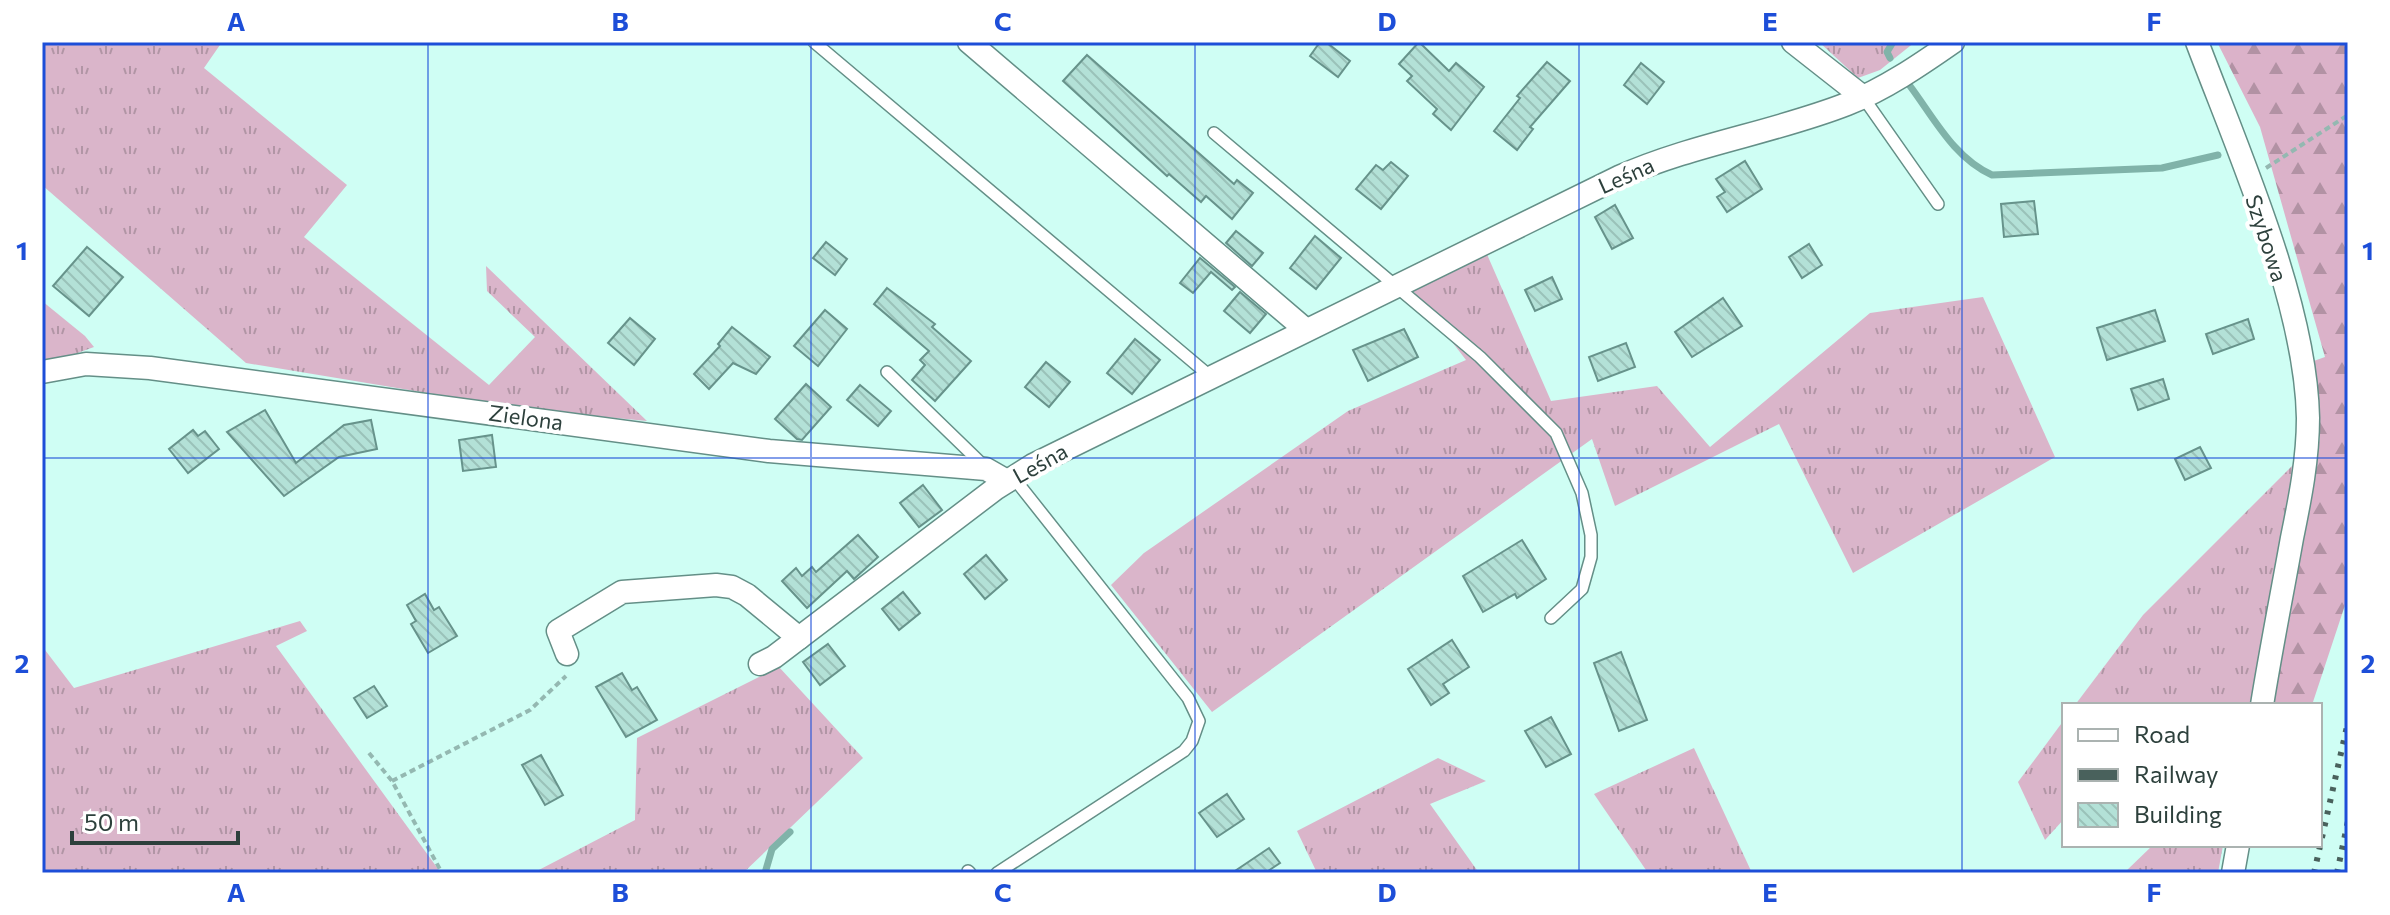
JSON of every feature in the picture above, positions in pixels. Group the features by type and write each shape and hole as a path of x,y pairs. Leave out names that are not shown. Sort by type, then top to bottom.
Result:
{"street":[{"path":"969,42 1306,330"},
{"path":"1793,42 1863,97"},
{"name":"Leśna","path":"760,664 1010,479 1397,285 1663,158 1863,97 1953,42"},
{"name":"Szybowa","path":"2197,42 2248,179 2299,347 2307,401 2307,440 2262,703"},
{"name":"Zielona","path":"42,372 86,364 150,368 757,449 986,469 1010,479"},
{"path":"569,663 558,631 616,595 644,590 732,587 757,602 799,638"},
{"path":"2233,873 2238,847"}],"lane":[{"path":"814,42 1211,377"},
{"path":"1863,97 1938,204"},
{"path":"1214,133 1397,285 1520,393 1549,423 1570,462 1587,514 1591,557 1582,589 1551,618"},
{"path":"887,372 986,469"},
{"path":"997,873 1184,751 1192,741 1199,721 1188,698 1010,479"}],"path":[{"path":"2248,179 2348,115"},
{"path":"392,781 530,710 554,691 569,663"},
{"path":"369,753 392,781 442,873"}],"green space":[{"path":"42,42 222,42 204,68 347,185 304,237 489,385 535,337 487,291 486,266 647,421 523,409 246,363 42,185"},
{"path":"1819,42 1915,42 1880,70 1858,78"},
{"path":"2217,42 2348,42 2348,596 2313,703 2271,703 2320,437 2308,363 2325,357 2260,127"},
{"path":"1479,236 1551,401 1657,386 1710,447 1870,313 1983,297 2055,457 1853,573 1779,424 1615,506 1592,439 1212,712 1111,585 1144,553 1348,411 1466,360 1400,274"},
{"path":"42,301 85,336 94,347 42,366"},
{"path":"2298,460 2250,703 2077,703 2143,615"},
{"path":"300,621 307,631 276,646 441,873 42,873 42,646 74,688"},
{"path":"779,667 863,758 743,873 533,873 635,820 637,738"},
{"path":"2062,723 2062,821 2045,840 2018,782"},
{"path":"1694,748 1752,873 1648,873 1594,794"},
{"path":"1438,758 1486,781 1430,804 1479,873 1317,873 1297,831"},
{"path":"2151,847 2223,847 2218,873 2124,873"}],"building":[{"path":"1320,42 1326,42 1350,61 1338,77 1310,56"},
{"path":"1419,42 1449,71 1456,63 1484,87 1451,130 1433,114 1437,109 1407,81 1412,76 1399,64"},
{"path":"1087,55 1234,184 1237,180 1253,193 1232,219 1206,196 1201,202 1169,174 1167,176 1063,81"},
{"path":"1547,62 1570,81 1530,127 1533,129 1517,150 1494,131 1520,98 1517,96"},
{"path":"1641,63 1664,82 1647,104 1624,85"},
{"path":"1745,161 1762,189 1727,212 1717,197 1725,192 1716,179"},
{"path":"1391,162 1408,176 1381,209 1356,189 1376,165 1383,170"},
{"path":"2034,201 2038,234 2004,237 2001,204"},
{"path":"1615,205 1633,238 1612,249 1595,217"},
{"path":"1236,231 1263,253 1252,266 1226,243"},
{"path":"1315,236 1341,258 1316,289 1290,268"},
{"path":"826,242 847,259 835,275 813,258"},
{"path":"1809,244 1822,265 1802,278 1789,257"},
{"path":"87,247 123,277 89,316 53,286"},
{"path":"1200,258 1235,287 1232,290 1211,272 1193,293 1180,283"},
{"path":"1552,277 1562,299 1535,311 1525,290"},
{"path":"887,288 935,324 932,327 971,361 935,401 912,380 925,365 920,360 929,351 874,304"},
{"path":"1240,292 1266,314 1250,333 1224,311"},
{"path":"1723,298 1742,326 1692,357 1675,332"},
{"path":"825,310 847,329 818,366 794,346"},
{"path":"2155,310 2165,341 2107,360 2097,328"},
{"path":"630,318 655,339 634,365 608,343"},
{"path":"2248,319 2254,339 2213,354 2206,334"},
{"path":"732,327 770,357 756,374 733,363 709,389 694,374 720,346 718,344"},
{"path":"1404,329 1418,357 1368,381 1353,350"},
{"path":"1135,339 1160,360 1132,394 1107,373"},
{"path":"1626,343 1635,367 1598,381 1589,357"},
{"path":"1046,362 1070,382 1049,407 1025,387"},
{"path":"2163,379 2169,399 2138,410 2131,389"},
{"path":"806,384 831,407 802,440 775,419"},
{"path":"860,385 891,411 878,426 847,400"},
{"path":"265,410 296,463 344,425 371,420 377,449 339,457 284,496 227,432"},
{"path":"193,430 198,436 205,431 219,449 188,473 169,449"},
{"path":"492,435 496,467 463,471 459,440"},
{"path":"2200,447 2211,468 2185,480 2175,459"},
{"path":"923,485 942,510 919,527 900,503"},
{"path":"858,535 878,557 854,579 847,571 807,608 782,581 796,568 802,576 812,567 816,572"},
{"path":"1522,540 1546,579 1517,598 1515,594 1483,612 1463,576"},
{"path":"986,555 1007,580 985,599 964,574"},
{"path":"903,592 920,613 899,630 882,609"},
{"path":"425,594 434,610 439,607 457,636 428,653 411,624 416,621 407,605"},
{"path":"1452,640 1469,667 1443,684 1449,693 1431,705 1408,669"},
{"path":"828,644 845,666 820,685 803,662"},
{"path":"1621,652 1647,720 1619,731 1594,663"},
{"path":"622,673 632,690 637,687 657,720 626,737 596,687"},
{"path":"374,686 387,706 367,718 354,698"},
{"path":"1551,717 1571,754 1546,767 1525,731"},
{"path":"541,755 563,795 545,805 522,765"},
{"path":"1227,794 1244,819 1217,837 1199,813"},
{"path":"1269,848 1280,863 1265,873 1232,873"}],"waterway":[{"path":"1890,58 1887,52 1893,42"},
{"path":"1910,86 1956,148 1992,175 2162,168 2218,155"},
{"path":"765,873 772,849 790,832"}],"railway":[{"path":"2322,837 2348,722"},
{"path":"2337,873 2348,821"},
{"path":"2314,873 2320,847"}]}
